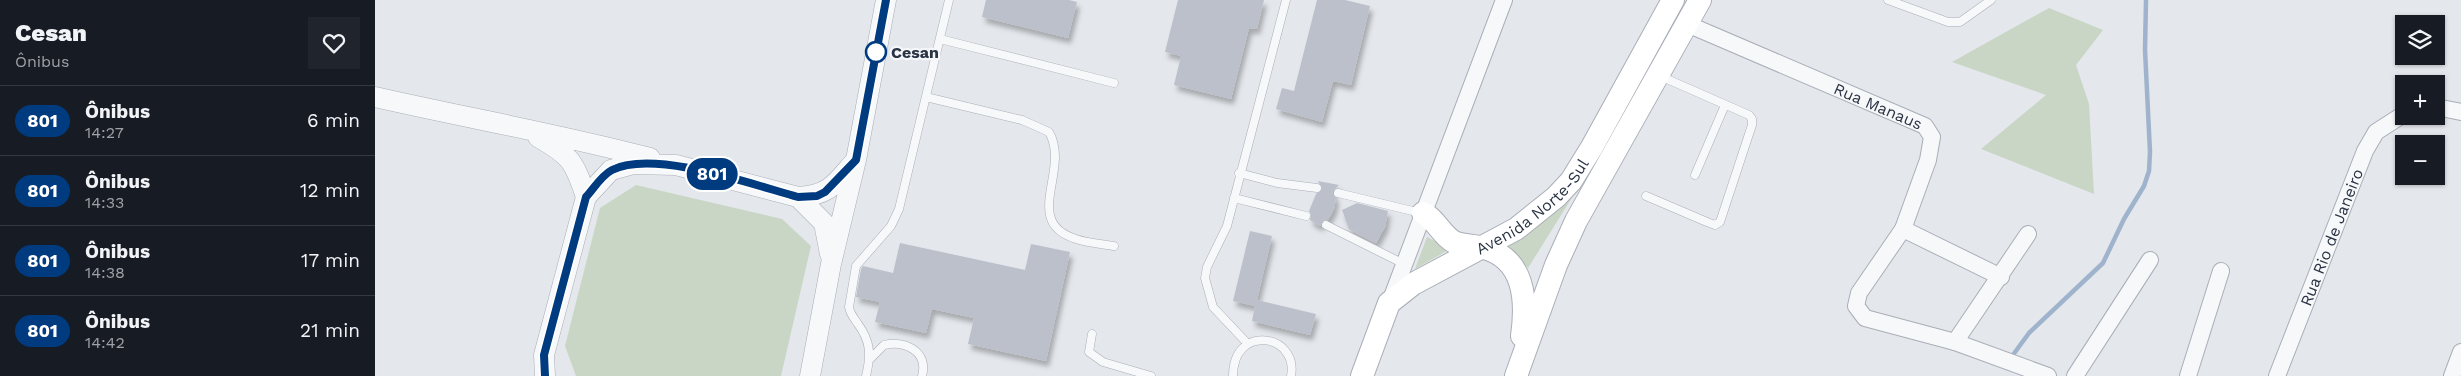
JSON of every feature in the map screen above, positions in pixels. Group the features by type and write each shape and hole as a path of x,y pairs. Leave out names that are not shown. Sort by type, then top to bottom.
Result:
{"main road":[{"name":"Avenida Norte-Sul","path":"1389,303 1413,284 1483,248 1535,215 1571,181 1592,147 1673,0"},
{"name":"Avenida Norte-Sul","path":"1517,374 1556,265 1576,221 1699,0"},
{"path":"1423,213 1429,215 1442,232 1455,242 1493,251 1512,264 1521,282 1524,319 1517,374"},
{"path":"1362,376 1389,303"}],"street":[{"path":"810,376 831,264 856,160 887,0"},
{"path":"1389,303 1504,0"},
{"name":"Rua Manaus","path":"1687,24 1925,126 1932,137 1932,145 1903,229 1859,293 1857,306 1865,318 1955,342"},
{"path":"375,97 527,131 579,139 798,197 817,196 825,192 856,160"},
{"path":"2445,109 2461,112"},
{"name":"Rua Rio de Janeiro","path":"2277,376 2365,151 2376,132 2395,120"},
{"path":"527,131 567,156 575,165 586,197"},
{"path":"545,376 544,355 586,197 611,170 633,164 676,165"},
{"path":"798,197 824,223 831,264"},
{"path":"1903,229 2001,277"},
{"path":"2028,234 2001,277 1955,342 2048,376"},
{"path":"2075,376 2150,260"},
{"path":"2188,376 2221,271"},
{"path":"2452,376 2461,352"}],"lane":[{"path":"866,376 870,359 868,342 850,313 849,307 856,266 881,240 896,216 949,0"},
{"path":"1247,343 1213,306 1205,278 1207,267 1227,226 1239,173 1286,0"},
{"path":"1888,0 1948,22 1960,22 1991,0"},
{"path":"940,39 1114,83"},
{"path":"1646,196 1707,222 1715,224 1720,222 1752,125 1752,119 1749,115 1658,75"},
{"path":"926,96 1022,120 1049,132 1056,147 1056,159 1049,197 1049,219 1055,228 1071,237 1114,246"},
{"path":"1695,176 1725,105"},
{"path":"1239,173 1277,183 1317,188"},
{"path":"1338,192 1423,213"},
{"path":"1234,198 1306,216"},
{"path":"1326,225 1404,264"},
{"path":"1092,334 1089,352 1097,359 1151,376"},
{"path":"1233,376 1237,357 1247,343 1266,340 1283,348 1292,366 1291,376"},
{"path":"870,359 883,345 903,343 912,347 919,354 923,363 922,376"}],"green space":[{"path":"2049,8 2103,30 2076,65 2089,104 2094,194 1981,149 2046,95 1952,62"},
{"path":"636,185 782,219 811,246 781,376 576,376 565,346 600,208"},
{"path":"1573,196 1528,268 1504,244 1546,218"},
{"path":"1427,237 1450,249 1415,269"}],"building":[{"path":"986,0 1069,0 1077,2 1068,38 982,17"},
{"path":"1178,0 1264,0 1257,29 1249,28 1231,99 1174,85 1181,56 1165,52"},
{"path":"1317,0 1345,0 1370,6 1351,85 1333,81 1322,122 1276,109 1282,88 1294,91"},
{"path":"1318,181 1339,185 1332,192 1336,198 1334,209 1328,220 1323,221 1320,226 1310,220 1311,215 1309,211 1316,194 1322,189"},
{"path":"1357,203 1388,211 1385,227 1376,243 1349,229 1342,210"},
{"path":"1250,231 1272,236 1257,300 1316,314 1310,335 1252,321 1255,306 1233,301"},
{"path":"900,243 1025,270 1031,244 1070,252 1046,361 968,344 974,318 932,309 926,333 875,322 880,302 856,297 861,269 863,266 893,273"}],"waterway":[{"path":"2010,359 2029,333 2103,263 2124,219 2144,186 2149,171 2150,152 2145,50 2146,0"}],"bus line":[{"name":"801","path":"545,376 543,371 544,355 586,197 599,181 611,170 633,164 676,165 798,197 817,196 825,192 856,160 886,0"}],"place":[{"name":"Cesan","path":"876,52"}]}
